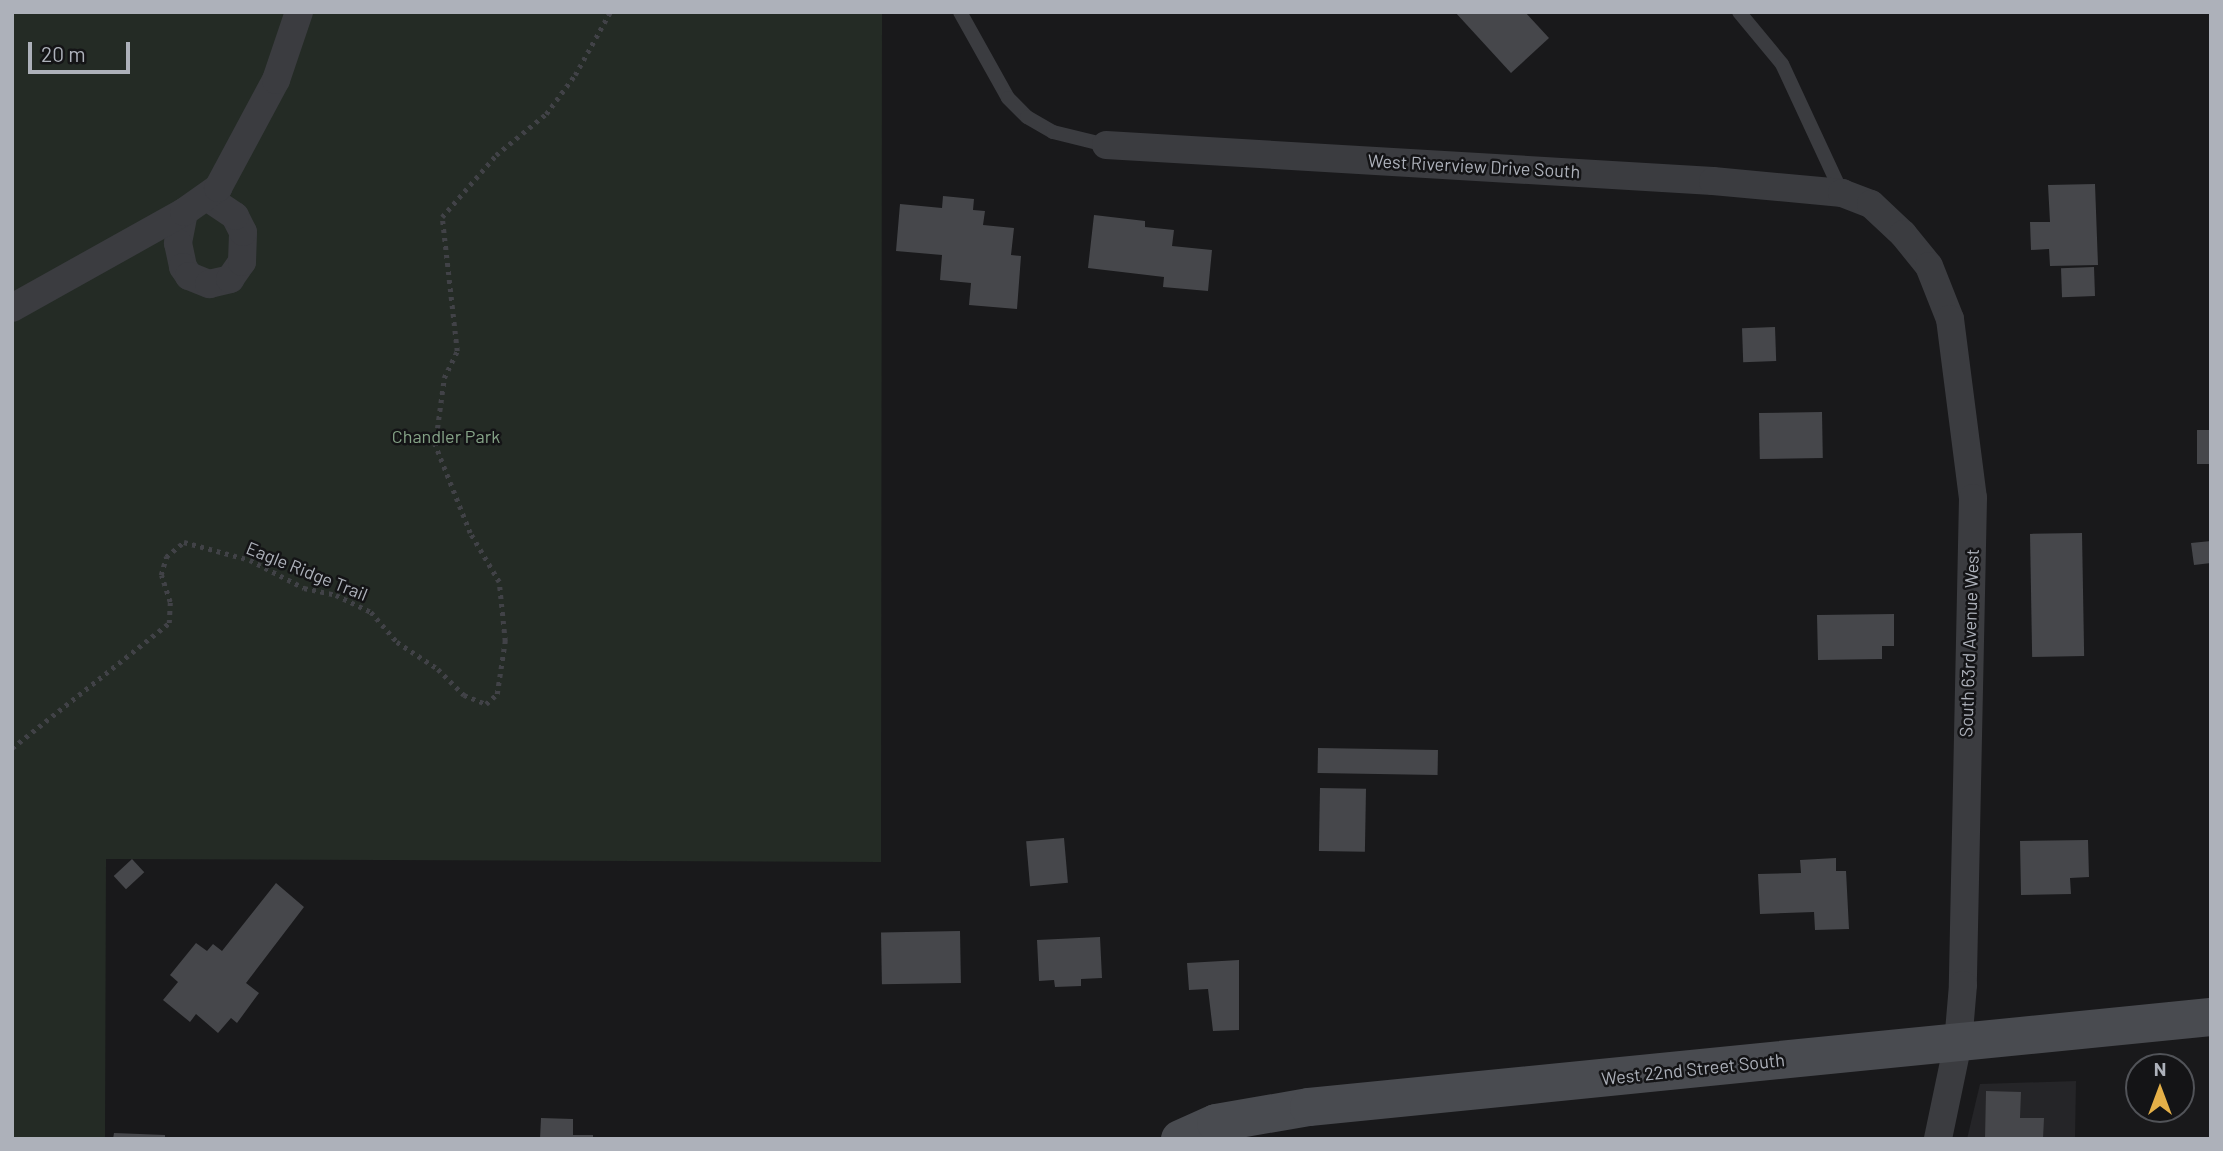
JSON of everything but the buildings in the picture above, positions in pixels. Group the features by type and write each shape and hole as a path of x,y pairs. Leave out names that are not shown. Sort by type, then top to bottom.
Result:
{"street":[{"path":"12,309 195,205 218,188 275,80 299,12"},
{"name":"West Riverview Drive South","path":"1106,145 1713,181 1842,193"},
{"name":"South 63rd Avenue West","path":"1842,193 1871,204 1929,265 1950,319 1962,389 1973,498 1958,1043 1938,1139"},
{"name":"West 22nd Street South","path":"1180,1139 1216,1123 1309,1107 2211,1017"}],"lane":[{"path":"960,12 1008,98 1027,117 1053,132 1106,145"},
{"path":"1739,12 1782,64 1842,193"}],"path":[{"name":"Eagle Ridge Trail","path":"12,748 169,623 170,602 162,575 166,558 184,542 250,560 304,587 336,595 371,612 397,642 438,669 464,695 486,704 497,694 505,641 499,582 470,533 435,445 444,378 457,351 442,217 496,155 546,114 575,75 610,12"}],"shaded area":[{"path":"2076,1081 2075,1139 1967,1139 1980,1084"}],"green space":[{"name":"Chandler Park","path":"12,12 882,12 881,862 106,859 105,1139 12,1139"}]}
